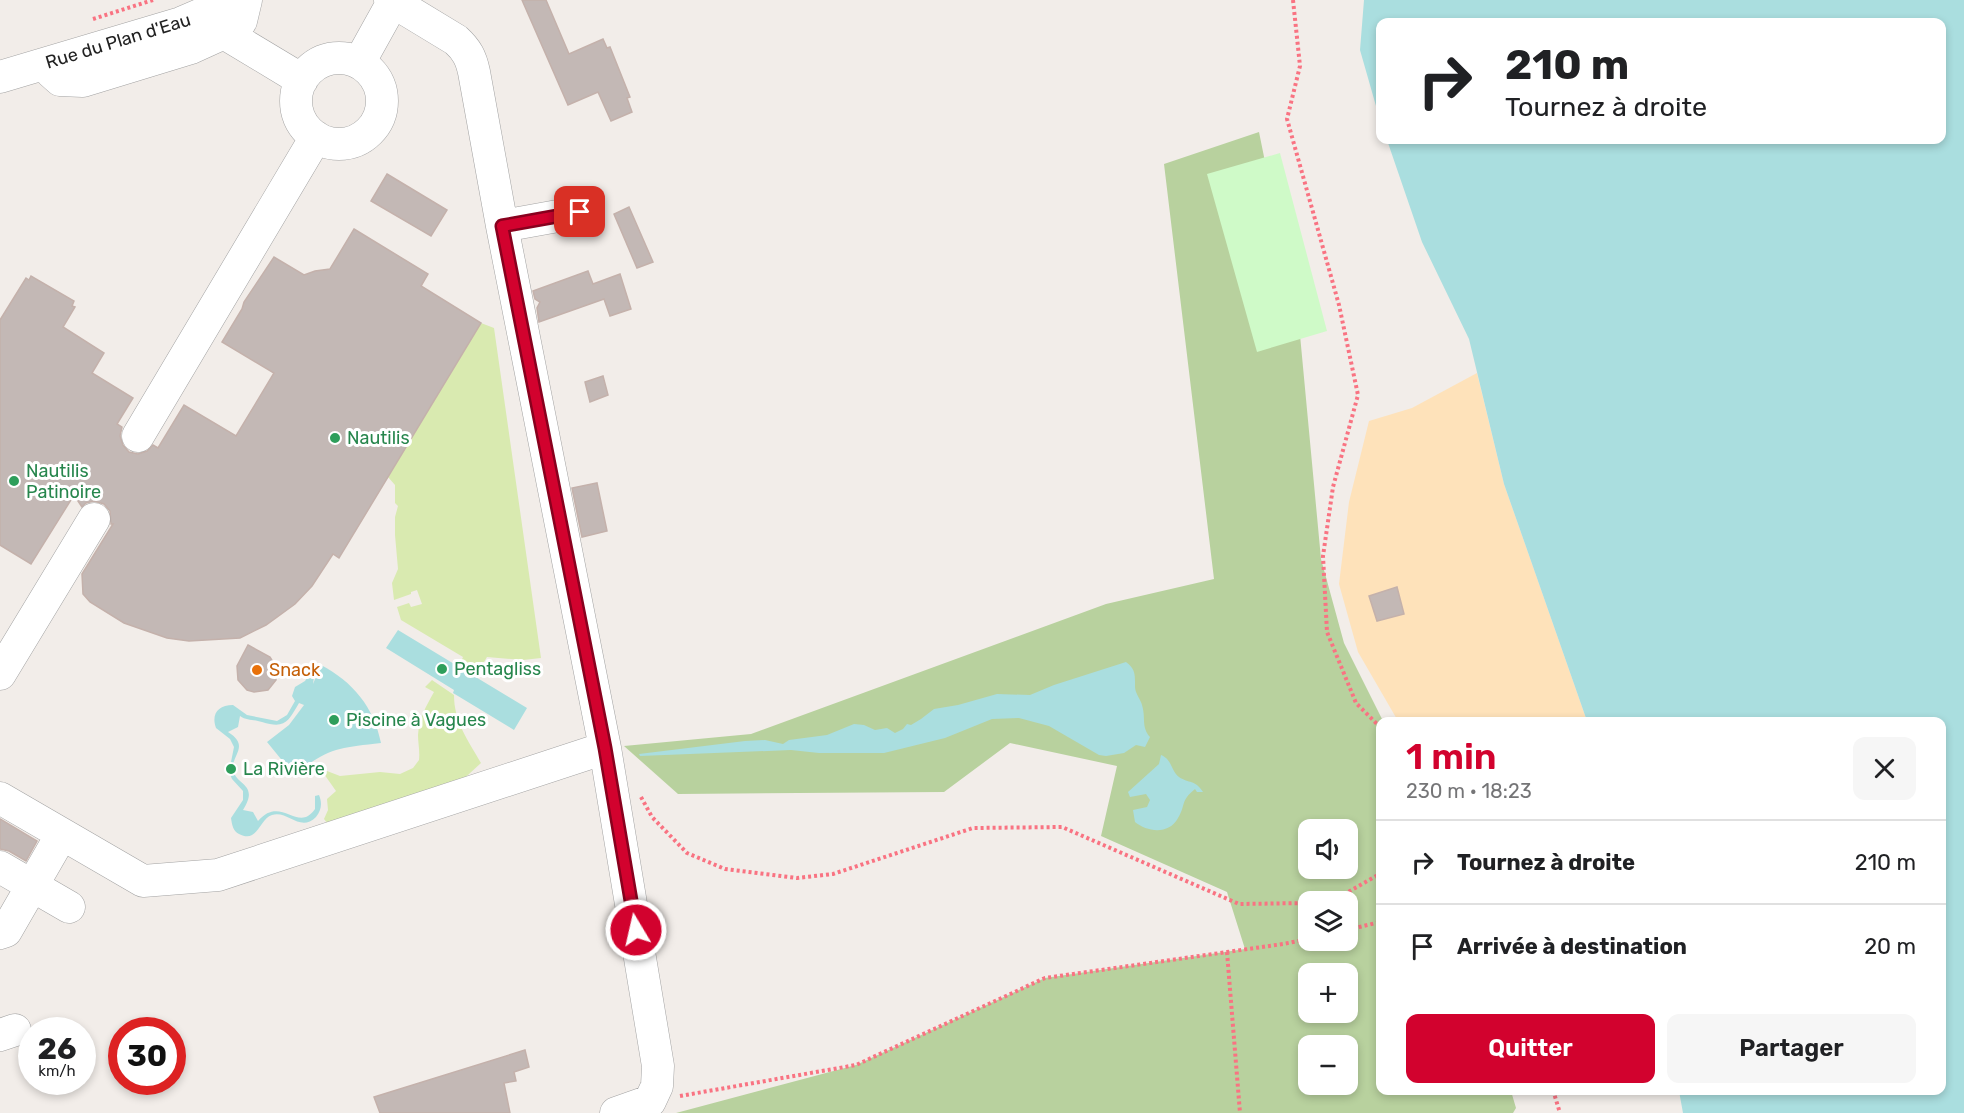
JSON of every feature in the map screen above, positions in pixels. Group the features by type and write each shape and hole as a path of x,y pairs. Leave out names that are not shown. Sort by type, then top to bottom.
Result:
{"street":[{"name":"Rue du Plan d'Eau","path":"0,77 181,23 234,0"},
{"path":"48,63 51,72 60,80 83,81 192,48 224,33 241,21 246,0"},
{"path":"359,63 392,1 456,40 471,58 605,748 658,1066 657,1086 650,1101 616,1113"},
{"path":"224,33 302,80"},
{"path":"341,58 359,63 370,71 381,95 381,109 376,122 356,140 342,143 329,142 316,137 298,116 297,89 302,80 312,67 322,61 341,58"},
{"path":"138,436 316,137"},
{"path":"502,226 580,212"},
{"path":"0,674 94,519"},
{"path":"0,798 143,881 218,876 605,748"},
{"path":"0,933 6,931 62,834"},
{"path":"0,867 69,907"}],"path":[{"path":"1293,0 1300,66 1287,119 1338,304 1358,395 1333,487 1323,556 1327,632 1356,703 1376,723"},
{"path":"636,787 652,817 687,853 725,869 797,878 833,874 973,828 1062,827 1239,904 1298,903"},
{"path":"1350,891 1376,876"},
{"path":"1358,927 1376,923"},
{"path":"650,1101 856,1065 1046,978 1298,941"},
{"path":"1227,952 1240,1113"},
{"path":"1555,1095 1559,1112"}],"green space":[{"path":"1259,132 1300,335 1321,559 1344,643 1381,717 1376,717 1376,1095 1512,1095 1516,1108 1513,1113 676,1113 856,1065 1045,978 1245,949 1227,892 1101,836 1117,766 1010,743 944,792 678,794 624,746 751,734 1106,604 1214,579 1164,164"},
{"path":"1280,153 1327,331 1257,352 1207,174"},
{"name":"Nautilis","path":"481,323 494,328 541,658 523,660 487,657 477,674 460,664 463,657 401,620 397,607 409,603 411,607 422,604 417,590 394,600 392,583 398,569 395,517 398,506 395,503 395,485 388,477"},
{"path":"432,680 454,695 459,722 481,763 457,785 328,824 324,819 328,810 327,799 336,791 324,774 327,771 340,776 380,772 400,774 413,768 419,760 420,724 434,692 425,687"}],"sand":[{"path":"1477,373 1504,484 1586,717 1396,717 1358,652 1339,584 1349,502 1369,421 1412,408"}],"water":[{"path":"1364,0 1964,0 1964,1113 1683,1113 1680,1095 1946,1095 1946,717 1586,717 1504,484 1469,339 1422,242 1388,144 1946,144 1946,18 1376,18 1376,106 1360,50"},
{"name":"Pentagliss","path":"398,630 527,708 514,730 386,648"},
{"path":"1126,662 1132,667 1134,673 1135,689 1142,705 1146,730 1150,737 1145,747 1136,745 1124,753 1099,755 1049,726 1019,718 992,719 945,738 884,753 819,753 791,750 640,756 639,754 745,741 765,740 783,744 789,740 827,735 854,724 875,730 887,728 895,733 934,709 997,694 1030,695"},
{"name":"Piscine à Vagues","path":"321,665 343,679 360,697 373,718 381,743 354,746 325,754 294,775 267,742 289,725 304,705 299,703 289,719 276,725 240,716 238,727 228,732 239,746 233,764 235,775 248,790 249,795 243,810 253,812 258,821 274,811 302,818 309,816 315,809 315,796 319,795 321,803 316,817 305,823 283,815 272,815 250,836 239,834 232,825 231,818 243,800 243,791 229,772 234,747 230,739 216,728 215,715 223,707 233,705 247,715 277,721 287,715 295,701 292,696 295,687 305,681 309,675 314,677 313,684"},
{"path":"1161,755 1167,759 1179,777 1195,783 1203,792 1197,792 1195,789 1190,793 1178,818 1169,827 1152,830 1135,822 1133,810 1147,807 1150,800 1146,794 1130,797 1128,792 1159,764"}],"building":[{"path":"522,0 546,0 569,54 603,39 607,48 610,47 630,97 627,98 632,112 611,121 598,92 568,105"},
{"path":"387,174 447,210 431,236 371,201"},
{"path":"629,207 653,262 637,268 614,214"},
{"name":"Nautilis","path":"354,229 428,274 421,286 481,323 339,558 333,554 312,586 295,604 266,625 240,638 189,641 167,638 124,623 90,602 83,594 82,574 113,524 111,524 110,511 104,504 94,501 82,507 74,495 31,564 0,545 0,320 26,278 29,280 31,276 74,301 72,306 75,307 63,327 104,353 92,373 133,398 117,424 122,427 120,436 123,445 129,452 138,454 147,451 153,445 158,448 184,405 236,436 274,373 222,342 244,302 274,257 304,275 330,269"},
{"path":"588,271 593,284 620,274 631,309 610,316 604,299 539,322 537,308 540,302 535,299 533,291"},
{"path":"603,376 608,395 590,402 585,382"},
{"path":"597,483 607,531 582,537 572,488"},
{"path":"1397,587 1404,614 1377,621 1369,596"},
{"name":"Snack","path":"248,645 270,657 276,667 276,680 268,690 254,692 247,690 238,680 237,666"},
{"path":"0,819 37,841 26,861 9,851 0,849"},
{"path":"525,1050 529,1067 514,1072 516,1081 504,1083 510,1113 380,1113 374,1097"}],"place":[{"name":"Nautilis","path":"335,438"},
{"name":"Nautilis Patinoire","path":"14,481"},
{"name":"Pentagliss","path":"442,669"},
{"name":"Snack","path":"257,670"},
{"name":"Piscine à Vagues","path":"334,720"},
{"name":"La Rivière","path":"231,769"}],"route":[{"path":"580,212 502,226 605,748 636,930"}]}
